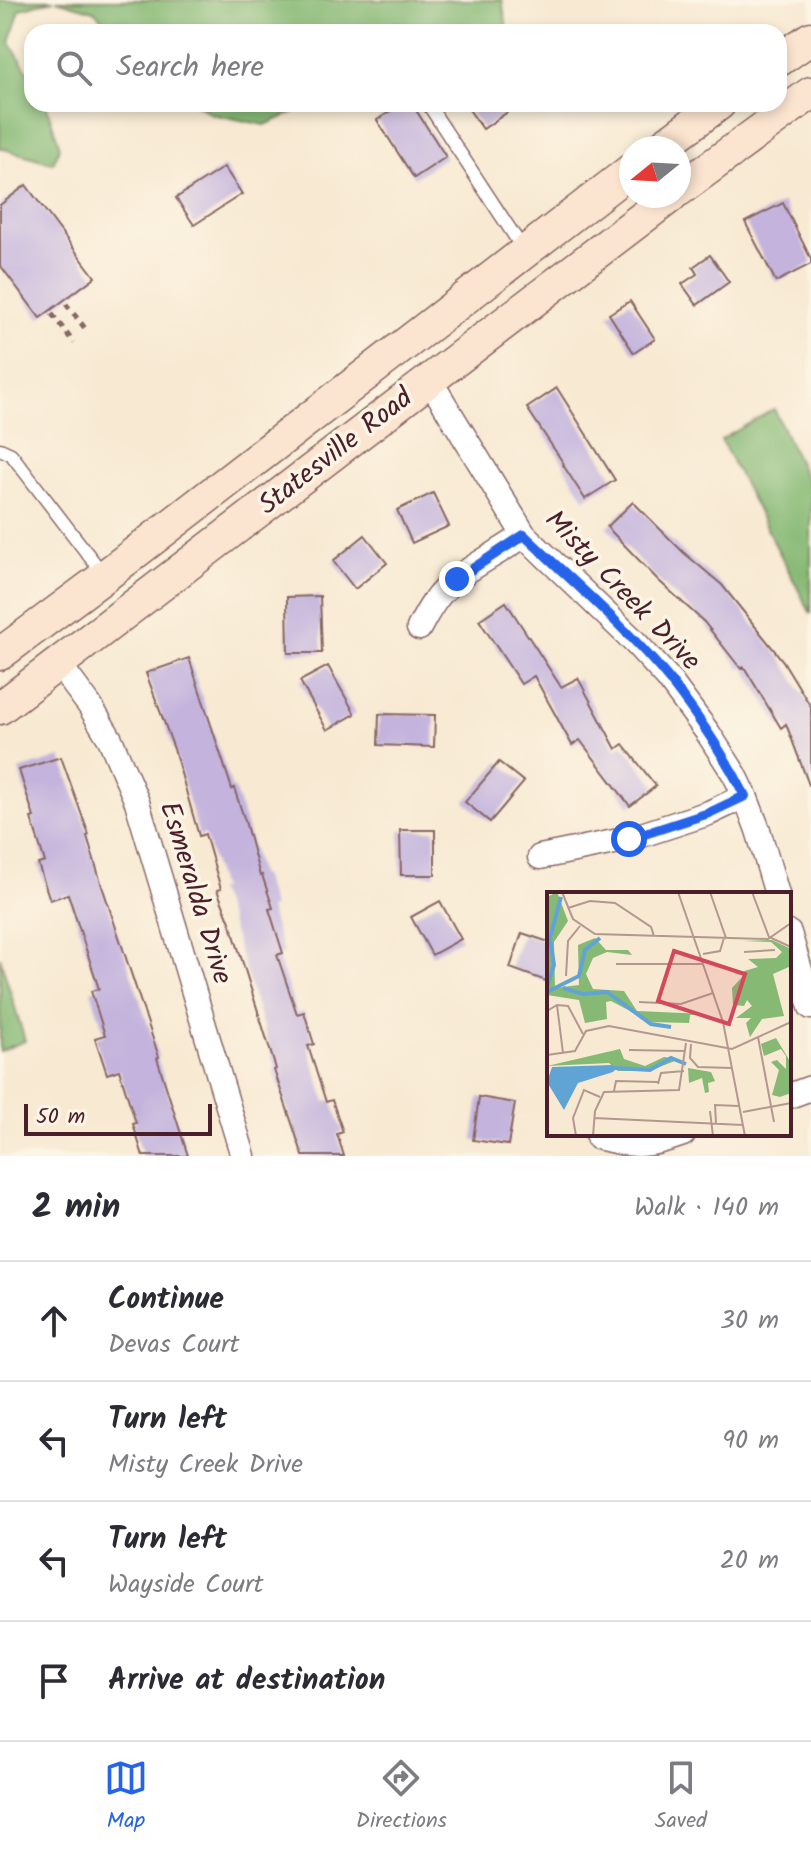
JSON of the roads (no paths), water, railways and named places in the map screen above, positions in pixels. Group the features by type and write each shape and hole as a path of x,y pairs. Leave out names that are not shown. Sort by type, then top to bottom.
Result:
{"main road":[{"path":"787,54 811,38"},
{"path":"787,111 811,93"},
{"path":"676,136 708,112"},
{"path":"691,181 785,112"},
{"name":"Statesville Road","path":"0,654 619,179"},
{"name":"Statesville Road","path":"0,708 655,208"}],"street":[{"name":"Misty Creek Drive","path":"429,379 524,535 631,638 667,677 708,733 745,796 776,892"},
{"path":"419,628 442,592 524,535"},
{"name":"Esmeralda Drive","path":"58,663 110,739 137,802 243,1156"},
{"path":"540,857 629,839 709,813 745,796"},
{"path":"791,940 811,1007"},
{"path":"791,1095 811,1088"},
{"path":"598,1137 641,1146 677,1136"}],"lane":[{"path":"433,112 525,252"},
{"path":"0,449 11,454 105,576"}]}
